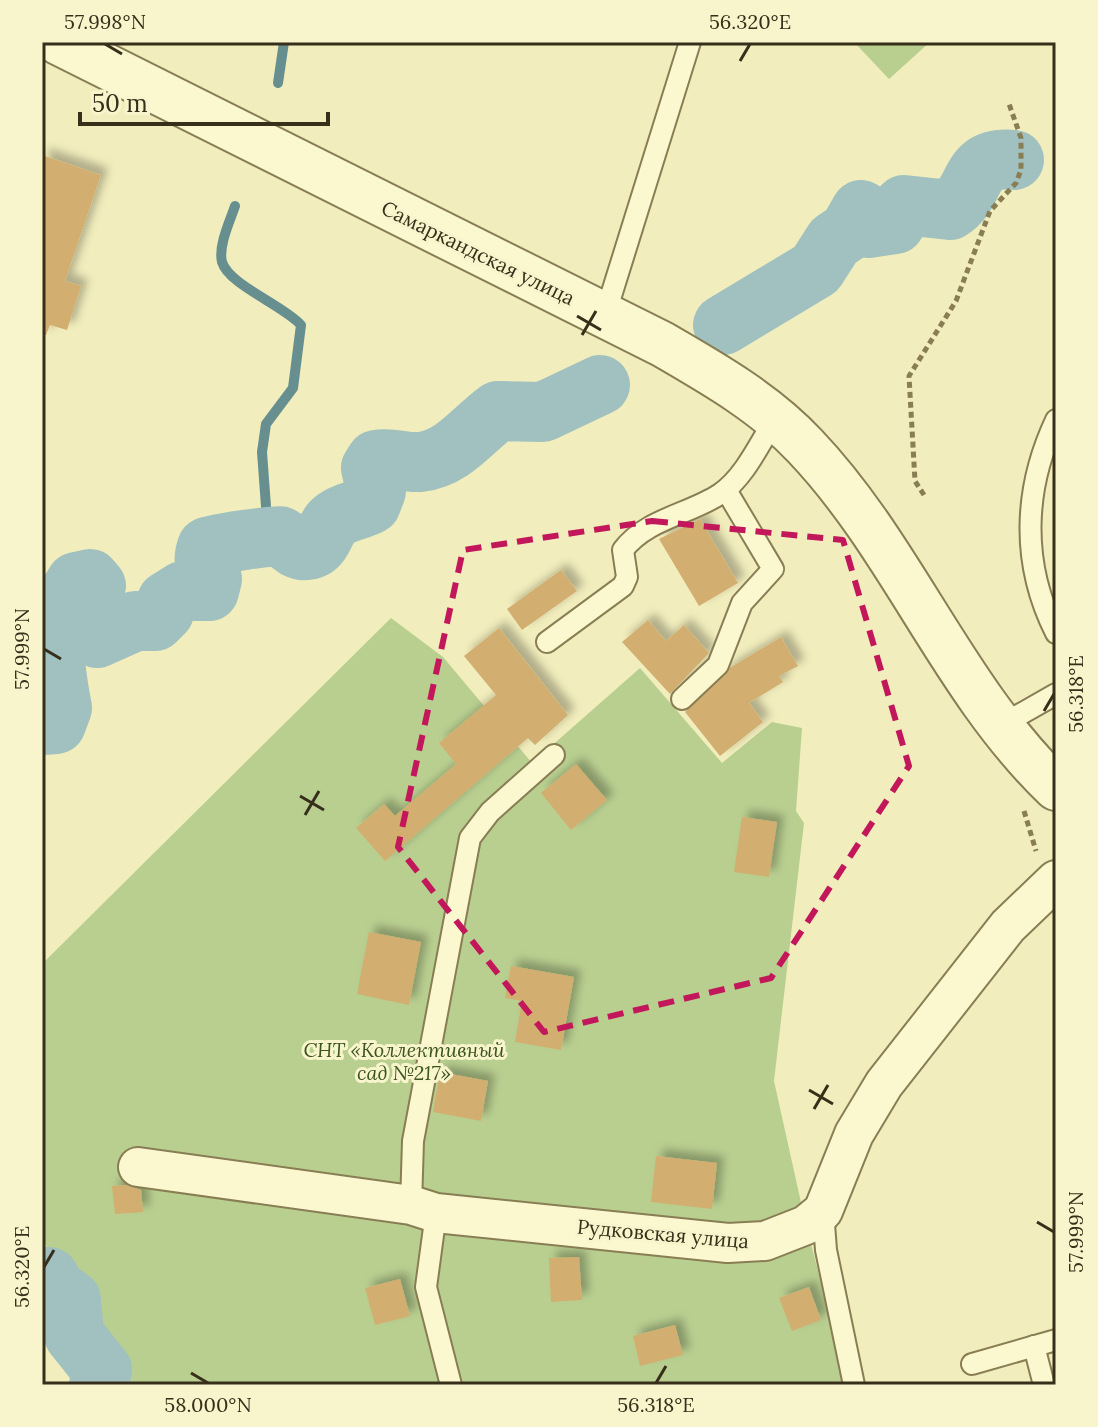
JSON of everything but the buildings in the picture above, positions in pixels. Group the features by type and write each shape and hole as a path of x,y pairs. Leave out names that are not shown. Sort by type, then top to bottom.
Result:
{"street":[{"name":"Самаркандская улица","path":"58,42 605,315 694,362 775,419 803,443 849,498 998,727 1039,796"},
{"path":"823,1211 854,1134 884,1084 978,962 1051,883"},
{"name":"Рудковская улица","path":"138,1167 423,1209 728,1243 765,1241 806,1225 823,1211"}],"lane":[{"path":"605,315 690,42"},
{"path":"547,642 623,586 627,577 623,550 628,543 651,527 726,490 775,419"},
{"path":"1056,420 1034,488 1028,539 1036,582 1056,633"},
{"path":"682,699 718,665 742,603 773,569 726,490"},
{"path":"998,727 1056,694"},
{"path":"451,1385 426,1287 423,1209 413,1141 470,838 490,812 554,755"},
{"path":"823,1211 828,1261 854,1385"},
{"path":"972,1364 1056,1340"},
{"path":"1034,1346 1044,1385"}],"path":[{"path":"924,495 915,481 909,376 956,301 990,211 1016,183 1021,170 1021,138 1008,101"},
{"path":"1039,796 1051,883"}],"highlighted area":[{"path":"652,521 843,540 909,766 771,978 544,1032 398,847 463,550"}],"green space":[{"path":"854,42 930,42 889,79"},
{"name":"СНТ «Коллективный сад №217»","path":"391,618 443,657 532,763 640,668 722,763 772,722 802,728 796,811 804,823 774,1081 806,1225 848,1385 78,1385 42,1231 42,964"}],"waterway":[{"path":"278,83 284,42"},
{"path":"723,325 816,269 834,241 849,231 861,210 868,215 868,228 895,224 897,212 904,205 950,210 965,194 980,169 999,160 1014,160"},
{"path":"235,206 225,234 222,262 245,287 301,325 293,388 266,424 262,452 267,520 259,539"},
{"path":"42,725 56,724 62,708 56,675 56,628 76,582 90,579 96,586 85,621 97,638 135,621 155,621 164,612 167,601 183,591 209,591 212,579 205,564 207,547 280,536 299,549 312,549 319,544 335,519 371,504 376,491 371,468 376,460 420,462 432,459 453,449 498,411 543,412 600,385"},
{"path":"42,1278 49,1277 56,1289 71,1300 74,1335 102,1370 99,1385"}]}
